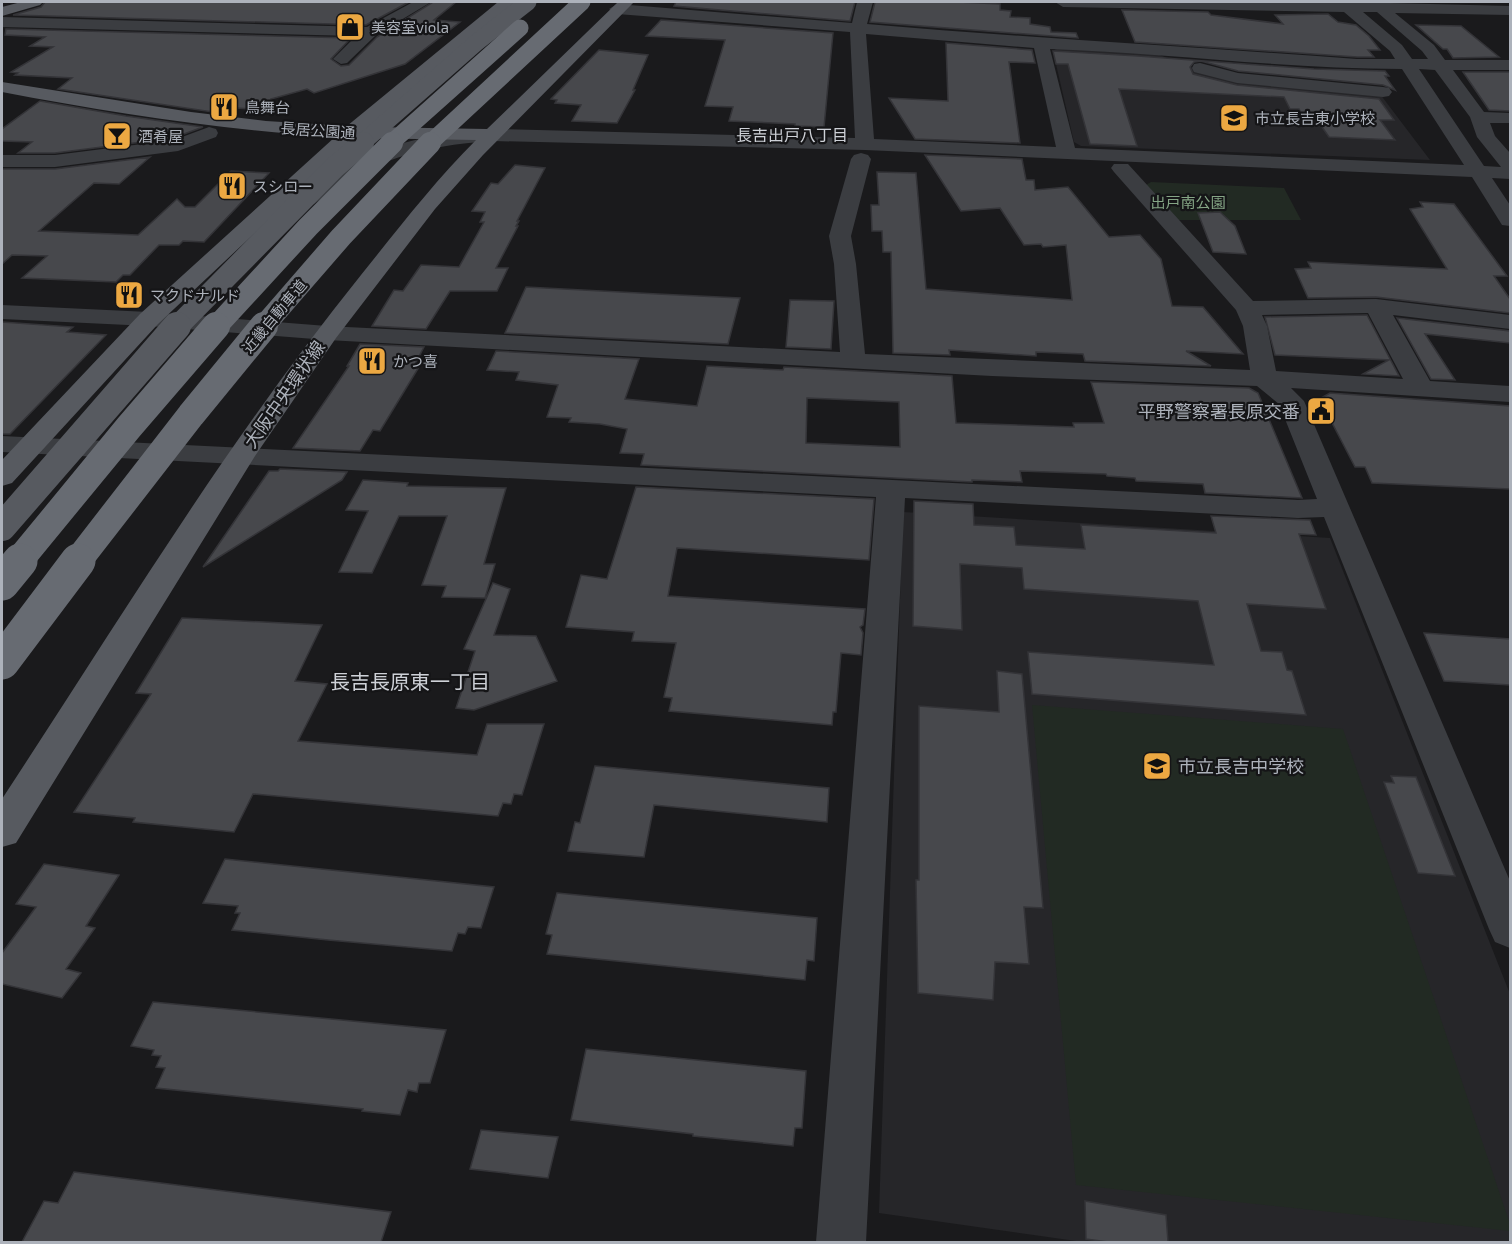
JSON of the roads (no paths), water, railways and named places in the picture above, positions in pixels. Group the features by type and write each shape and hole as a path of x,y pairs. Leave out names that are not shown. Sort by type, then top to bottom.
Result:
{"highway":[{"name":"近畿自動車道","path":"2,583 65,502 150,402 273,264 357,177 422,115 552,2"},
{"name":"近畿自動車道","path":"2,662 120,504 224,374 316,267 394,180 457,117 582,2"}],"main road":[{"path":"2,14 35,2"},
{"path":"2,477 15,445 344,139 507,2"},
{"path":"2,526 166,337 334,168 476,43 528,2"},
{"name":"大阪中央環状線","path":"2,831 241,456 327,333 428,205 484,143 620,18"},
{"name":"長居公園通","path":"2,87 191,118 403,148"},
{"name":"長居公園通","path":"2,100 209,133 484,143"}],"street":[{"path":"341,59 370,32 423,2"},
{"path":"853,360 845,264 840,236 863,151 858,29 865,2"},
{"path":"1063,2 1111,6 1376,4 1510,10"},
{"path":"742,18 754,3"},
{"path":"1345,4 1396,48 1510,220"},
{"path":"1376,4 1428,48 1479,117 1486,137 1510,165"},
{"path":"620,18 654,15 657,12"},
{"path":"620,18 657,12 1041,44 1126,42 1154,49 1358,64 1510,65"},
{"path":"2,14 370,32"},
{"path":"275,28 288,15"},
{"path":"1041,44 1067,154"},
{"path":"1154,49 1184,63 1237,78 1383,92"},
{"path":"1479,117 1510,118"},
{"path":"2,161 55,161 178,145 209,133"},
{"path":"294,209 346,172 403,148 453,138 484,143 1067,154 1481,178 1510,186"},
{"path":"863,151 1121,168 1481,178 1510,173"},
{"path":"1121,168 1247,308 1255,326 1264,378 1291,401 1510,929"},
{"path":"1247,308 1376,306 1510,322"},
{"path":"1376,306 1421,389"},
{"path":"2,312 149,319 327,333 1264,378 1510,394"},
{"path":"15,445 1298,509 1336,507"},
{"path":"841,1242 891,488"}],"place":[{"name":"美容室viola","path":"350,27"},
{"name":"鳥舞台","path":"224,107"},
{"name":"市立長吉東小学校","path":"1234,118"},
{"name":"酒肴屋","path":"117,136"},
{"name":"スシロー","path":"232,186"},
{"name":"マクドナルド","path":"129,295"},
{"name":"かつ喜","path":"372,361"},
{"name":"平野警察署長原交番","path":"1321,411"},
{"name":"市立長吉中学校","path":"1157,766"}],"district":[{"name":"長吉出戸八丁目","path":"792,134"},
{"name":"長吉長原東一丁目","path":"410,681"}],"park label":[{"name":"出戸南公園","path":"1188,202"}]}
